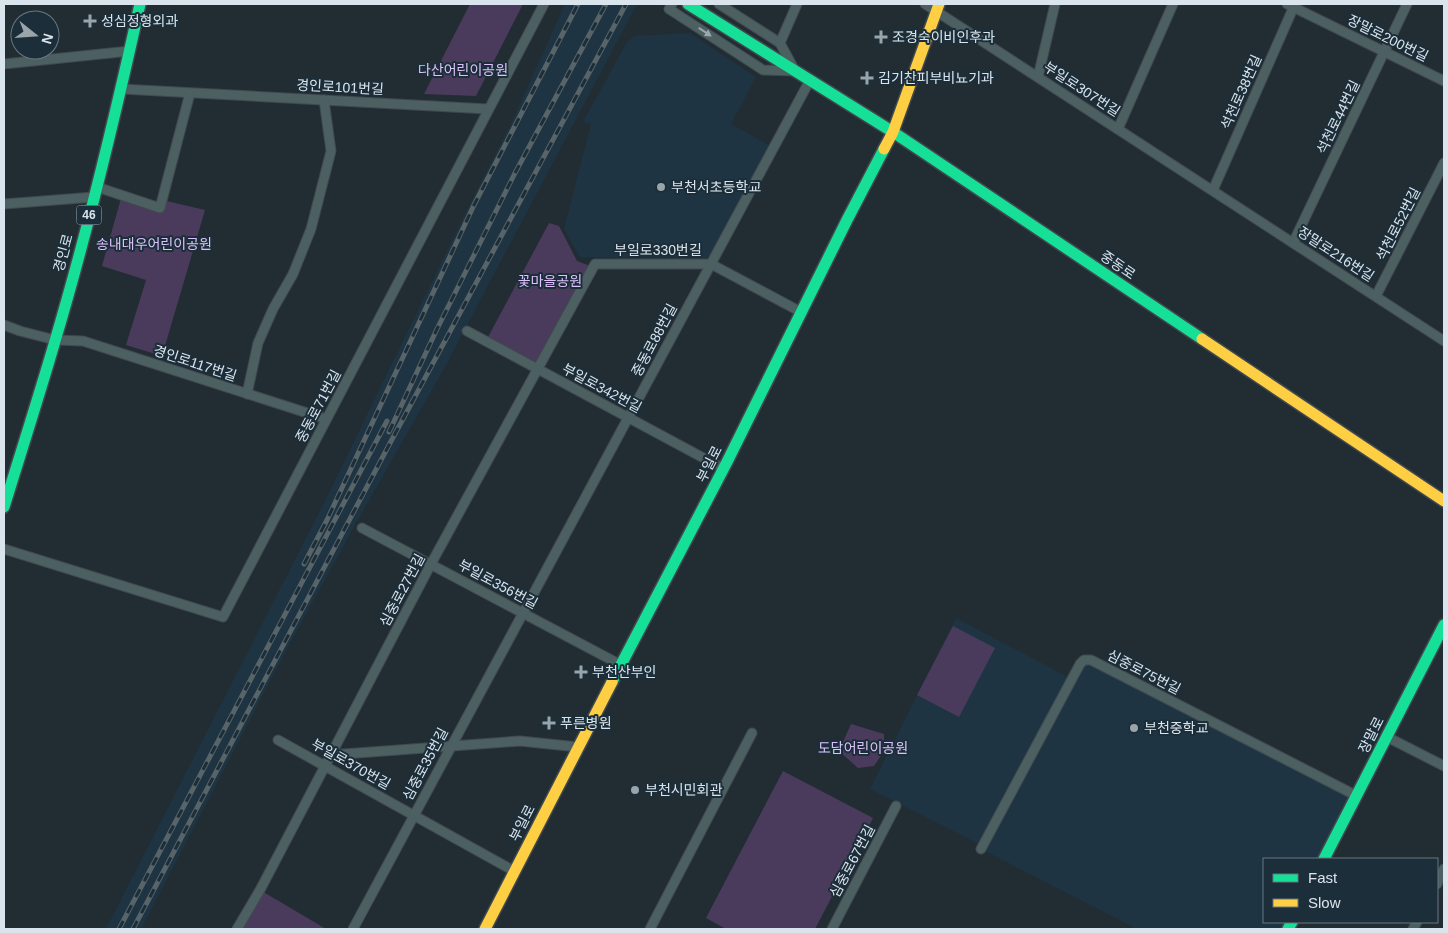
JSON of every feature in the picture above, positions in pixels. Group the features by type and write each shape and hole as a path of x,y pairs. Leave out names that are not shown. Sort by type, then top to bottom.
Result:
{"street":[{"name":"경인로","path":"4,508 55,340 95,192 122,89 140,4"},
{"name":"중동로71번길","path":"4,549 223,617 544,4"},
{"path":"672,4 669,9 763,70 795,71 780,43 719,4"},
{"name":"중동로","path":"688,4 893,132 1444,501"},
{"path":"780,43 797,4"},
{"name":"부일로307번길","path":"925,4 938,8 1038,77 1212,190"},
{"path":"1038,77 1055,4"},
{"path":"1118,129 1173,4"},
{"name":"석천로44번길","path":"1293,243 1408,4"},
{"name":"장말로200번길","path":"1292,5 1444,81"},
{"name":"석천로38번길","path":"1212,190 1292,5"},
{"name":"부일로","path":"485,929 724,469 801,312 893,132 938,8"},
{"path":"4,64 130,50"},
{"name":"중동로88번길","path":"522,612 810,80"},
{"name":"경인로101번길","path":"122,89 488,109"},
{"path":"4,204 95,192 160,208 190,93"},
{"path":"247,394 258,343 273,309 293,274 311,229 331,151 324,100"},
{"name":"석천로52번길","path":"1376,296 1444,164"},
{"name":"장말로216번길","path":"1212,190 1444,341"},
{"name":"부일로330번길","path":"594,265 711,264 801,312"},
{"name":"심중로27번길","path":"237,929 260,890 431,564 594,265"},
{"name":"경인로117번길","path":"4,325 55,340 83,341 326,419"},
{"name":"부일로342번길","path":"467,332 724,469"},
{"name":"부일로356번길","path":"362,528 621,665"},
{"name":"심중로35번길","path":"352,929 522,612"},
{"name":"장말로","path":"1325,858 1444,625"},
{"name":"심중로75번길","path":"981,849 1080,664 1084,660 1091,660 1357,796"},
{"path":"650,929 752,732"},
{"path":"1387,737 1444,766"},
{"name":"부일로370번길","path":"278,740 514,871"},
{"path":"330,755 520,742 578,747"},
{"name":"심중로67번길","path":"832,929 896,806"},
{"path":"1438,882 1444,869"}],"shaded area":[{"path":"565,4 637,4 446,365 290,643 141,929 106,929 326,499 514,117"},
{"name":"부천서초등학교","path":"690,33 756,77 731,124 769,145 714,251 706,258 580,257 564,229 591,124 583,122 627,42 634,36"},
{"path":"956,618 1068,677 981,845 870,789"},
{"name":"부천중학교","path":"1084,660 1357,796 1325,858 1263,858 1263,923 1291,923 1288,929 1137,929 981,849"}],"green space":[{"name":"다산어린이공원","path":"470,4 523,4 476,96 424,94"},
{"name":"송내대우어린이공원","path":"122,195 160,207 162,200 205,210 162,356 126,345 146,280 102,266"},
{"name":"꽃마을공원","path":"549,223 559,226 577,261 590,266 536,366 487,339"},
{"path":"953,626 995,648 959,717 917,695"},
{"name":"도담어린이공원","path":"851,724 884,734 884,751 874,766 858,768 839,751"},
{"path":"783,771 873,818 815,929 726,929 706,918"},
{"path":"260,890 326,929 237,929"}],"railway":[{"path":"304,564 327,520 474,205 578,4"},
{"path":"389,432 437,329 515,173 606,4"},
{"path":"133,929 389,445 626,4"},
{"path":"119,929 387,421"}],"traffic: fast":[{"path":"4,507 79,257 111,131 140,4"},
{"path":"688,4 893,132 1202,339"},
{"path":"612,682 727,462 884,149"},
{"path":"1325,858 1444,625"},
{"path":"1288,929 1291,923"}],"traffic: slow":[{"path":"884,149 893,132 939,4"},
{"path":"1202,339 1444,501"},
{"path":"485,929 612,682"}],"place":[{"name":"성심정형외과","path":"90,21"},
{"name":"조경숙이비인후과","path":"881,37"},
{"name":"김기찬피부비뇨기과","path":"867,78"},
{"name":"부천서초등학교","path":"661,187"},
{"name":"부천산부인","path":"581,672"},
{"name":"푸른병원","path":"549,723"},
{"name":"부천중학교","path":"1134,728"},
{"name":"부천시민회관","path":"635,790"}]}
